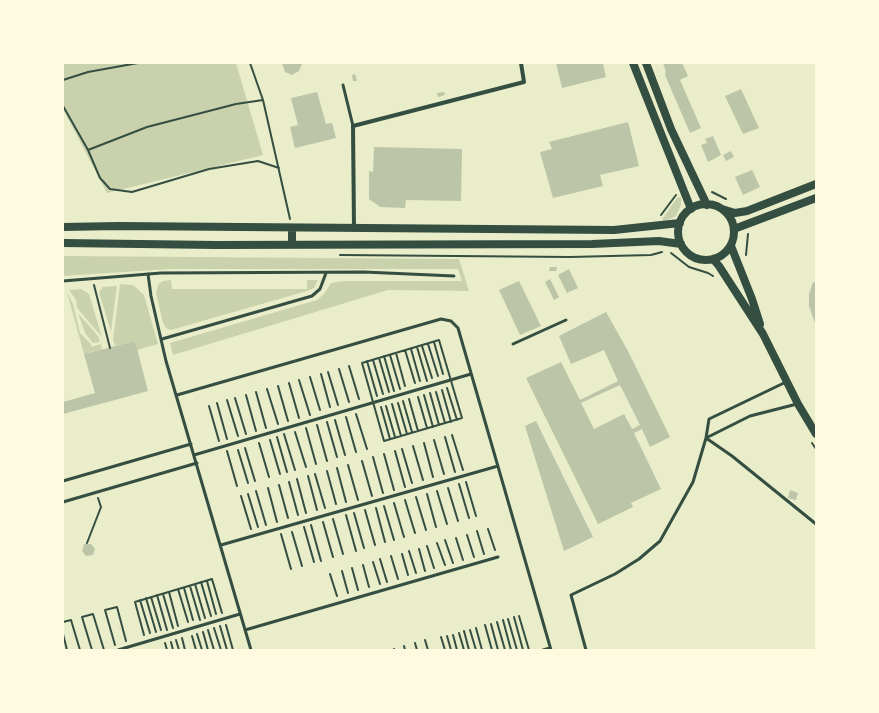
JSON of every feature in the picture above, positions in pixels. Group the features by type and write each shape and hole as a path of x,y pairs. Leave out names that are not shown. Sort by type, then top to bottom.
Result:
{"main road":[{"path":"633,63 691,209"},
{"path":"646,63 671,129 707,205"},
{"path":"722,209 732,222 734,229 730,246 726,252 713,259 705,260 691,255 681,244 679,237 680,223 691,209 707,205 722,209 735,213 747,211 816,184"},
{"path":"734,229 816,198"},
{"path":"63,227 118,226 614,230 680,223"},
{"path":"292,228 292,244"},
{"path":"354,229 354,244"},
{"path":"63,243 592,244 659,241 681,244"},
{"path":"730,246 752,299 763,334"},
{"path":"713,259 763,334 798,404 816,434"}],"street":[{"path":"354,229 353,126 524,82 521,63"}],"lane":[{"path":"343,85 353,126"},
{"path":"162,339 312,296 320,289 326,273"},
{"path":"63,281 148,274 326,273 454,276"},
{"path":"148,274 151,296 166,361 251,650"},
{"path":"177,395 441,319 452,321 458,328 551,649 543,650"},
{"path":"513,344 566,320"},
{"path":"194,454 471,374"},
{"path":"586,650 571,595 615,574 639,559 660,541 693,482 706,438 709,419 786,381"},
{"path":"706,438 750,416 798,404"},
{"path":"706,438 732,456 816,524"},
{"path":"63,481 191,444"},
{"path":"63,502 197,463"},
{"path":"220,545 498,466"},
{"path":"245,630 498,557"},
{"path":"117,650 240,614"}],"path":[{"path":"63,80 88,72 118,68 138,63"},
{"path":"250,63 263,100 292,228"},
{"path":"88,150 147,127 236,104 263,100"},
{"path":"63,106 88,150 100,178 110,189 132,192 209,169 258,161 279,168"},
{"path":"92,278 110,348"},
{"path":"349,366 361,406"},
{"path":"339,369 367,450"},
{"path":"328,372 356,452"},
{"path":"321,374 345,455"},
{"path":"310,377 338,458"},
{"path":"299,380 327,461"},
{"path":"289,383 316,464"},
{"path":"278,386 306,467"},
{"path":"268,389 295,470"},
{"path":"235,398 248,483"},
{"path":"227,400 255,481"},
{"path":"217,403 225,446"},
{"path":"209,406 225,446 237,486"},
{"path":"275,431 287,472"},
{"path":"395,451 415,534"},
{"path":"384,454 404,537"},
{"path":"373,458 394,540"},
{"path":"348,465 359,506"},
{"path":"337,468 348,509"},
{"path":"327,471 338,512"},
{"path":"315,474 327,515"},
{"path":"308,476 333,557"},
{"path":"297,480 321,561"},
{"path":"289,482 314,562"},
{"path":"256,491 268,532"},
{"path":"248,494 260,534"},
{"path":"241,496 252,536"},
{"path":"364,504 375,545"},
{"path":"87,543 101,508"},
{"path":"353,508 364,548"},
{"path":"344,510 356,551"},
{"path":"331,514 344,554"},
{"path":"488,529 498,557"},
{"path":"477,531 486,560"},
{"path":"467,535 476,564"},
{"path":"456,538 466,566"},
{"path":"445,540 455,570"},
{"path":"437,543 447,572"},
{"path":"427,546 436,575"},
{"path":"419,549 427,578"},
{"path":"409,551 418,580"},
{"path":"402,554 410,582"},
{"path":"391,556 400,586"},
{"path":"380,559 390,588"},
{"path":"373,562 382,591"},
{"path":"363,565 371,594"},
{"path":"352,568 360,597"},
{"path":"342,571 350,600"},
{"path":"330,574 339,603"},
{"path":"146,642 135,602 212,579 233,650"},
{"path":"184,587 202,650"},
{"path":"178,589 196,650"},
{"path":"169,592 185,650"},
{"path":"163,594 179,650"},
{"path":"157,595 173,650"},
{"path":"151,597 167,650"},
{"path":"146,598 158,638"},
{"path":"140,600 152,640"},
{"path":"117,650 105,610 117,607 128,647"},
{"path":"92,650 82,617 94,614 104,650"},
{"path":"519,616 529,650"},
{"path":"514,617 523,650"},
{"path":"508,619 517,650"},
{"path":"63,622 71,620 80,650"},
{"path":"503,620 511,650"},
{"path":"497,622 505,650"},
{"path":"491,624 498,650"},
{"path":"486,625 492,650"},
{"path":"476,628 482,650"},
{"path":"470,630 476,650"},
{"path":"464,631 469,650"},
{"path":"458,633 464,650"},
{"path":"63,634 67,650"},
{"path":"453,635 457,650"},
{"path":"441,636 445,650"},
{"path":"447,636 451,650"},
{"path":"425,640 428,650"},
{"path":"415,643 417,650"},
{"path":"404,646 405,650"}],"green space":[{"path":"63,63 236,63 263,155 107,193 63,109"},
{"path":"681,197 681,205 676,216 663,222 663,218 677,198"},
{"path":"63,256 459,259 469,291 388,290 173,355 170,343 317,300 324,294 331,283 345,281 462,281 458,269 170,269 63,276"},
{"path":"171,280 172,289 307,289 307,280 318,280 314,288 307,291 171,330 166,328 163,323 156,293 158,285 163,281"},
{"path":"120,284 133,285 144,295 158,344 137,350 135,341 115,346 113,339"},
{"path":"117,286 111,332 99,292 103,287"},
{"path":"81,289 89,294 102,337 77,308 76,300 69,290"},
{"path":"67,292 73,304 80,333 91,344 91,347 101,344 102,349 84,354"},
{"path":"78,313 98,336 100,342 93,343 85,333"}],"building":[{"path":"282,63 302,64 299,71 292,75 285,72"},
{"path":"556,63 603,63 606,77 562,88"},
{"path":"663,63 681,63 683,65 688,76 680,80 701,128 690,133 665,75 666,72"},
{"path":"355,74 357,81 353,81 352,75"},
{"path":"741,89 759,128 743,134 725,96"},
{"path":"317,92 326,124 332,123 336,138 295,148 290,127 298,125 291,98"},
{"path":"444,92 445,95 438,97 437,93"},
{"path":"628,122 639,166 600,175 603,186 553,198 540,152 552,149 549,142"},
{"path":"713,136 721,155 708,162 701,145 707,143 705,139"},
{"path":"374,147 462,149 461,201 406,200 405,208 380,207 369,199 369,171 373,172"},
{"path":"731,151 734,157 726,161 723,155"},
{"path":"752,170 760,187 743,195 735,177"},
{"path":"550,267 557,267 556,271 549,271"},
{"path":"569,269 578,288 567,293 558,275"},
{"path":"550,279 559,297 554,300 545,282"},
{"path":"519,281 541,326 520,335 499,290"},
{"path":"813,282 816,283 816,326 809,306 809,294"},
{"path":"606,312 628,351 670,437 650,447 642,429 634,433 661,489 631,503 633,507 598,524 526,378 561,362 580,400 618,381 604,350 571,364 559,336","holes":["620,385 640,425 632,429 624,414 594,429 581,403"]},
{"path":"135,341 148,391 63,414 63,402 95,393 84,354"},
{"path":"536,421 593,537 564,551 525,426"},
{"path":"790,490 798,493 796,500 788,498"},
{"path":"84,544 91,544 95,549 93,555 86,556 82,551"}]}
